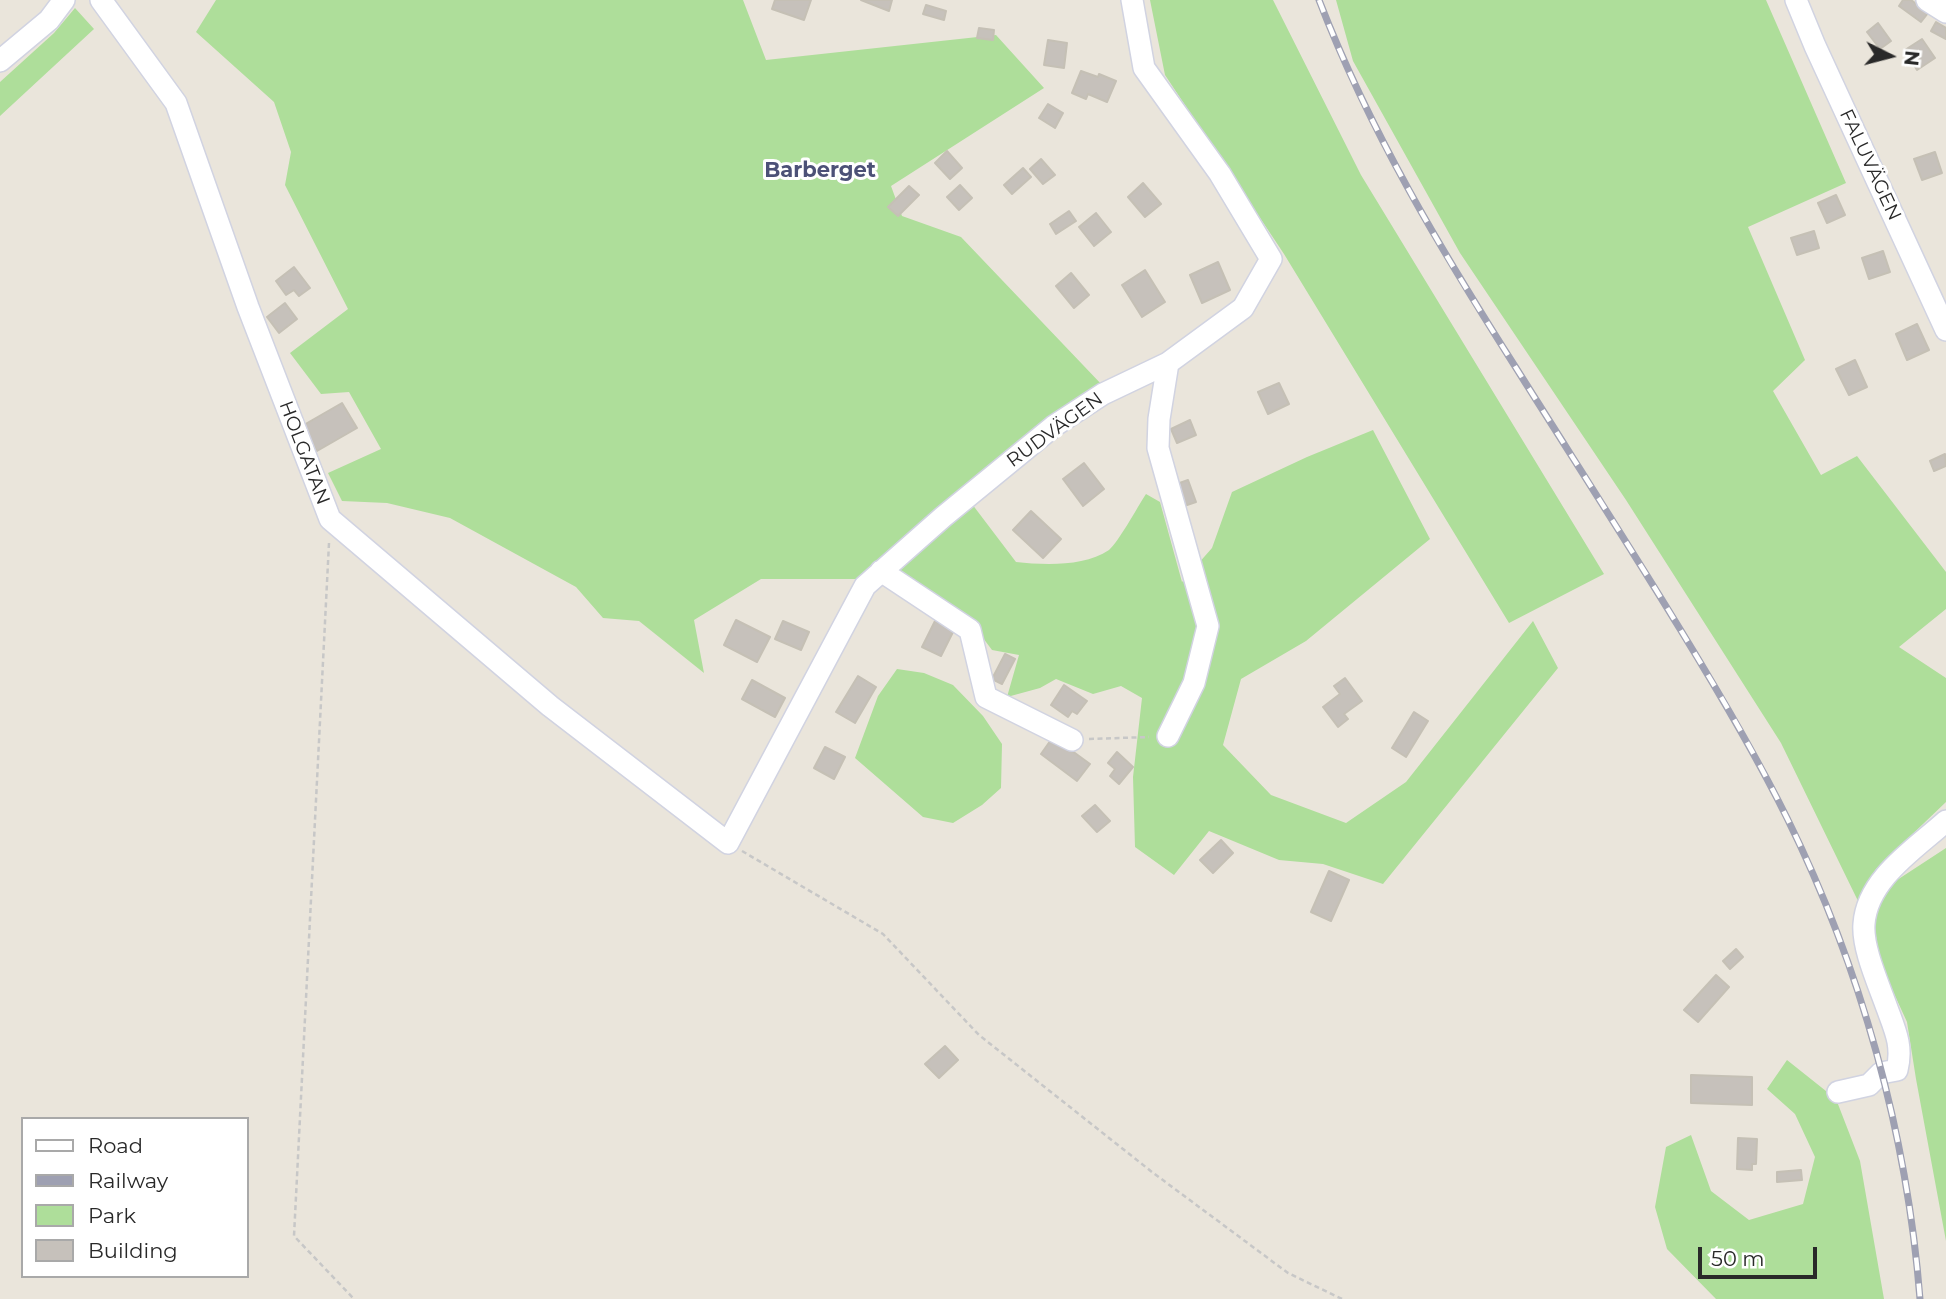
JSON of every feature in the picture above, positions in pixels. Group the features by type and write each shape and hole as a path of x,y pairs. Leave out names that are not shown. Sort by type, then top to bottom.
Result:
{"street":[{"path":"0,61 49,20 64,0"},
{"name":"HOLGATAN","path":"101,0 176,103 248,307 330,519 550,706 728,843"},
{"name":"RUDVÄGEN","path":"728,843 866,586 943,517 1054,426 1103,394 1168,363 1243,308 1271,259 1220,174 1144,68 1132,0"},
{"name":"FALUVÄGEN","path":"1796,0 1946,330"},
{"path":"1927,0 1946,12"},
{"path":"1168,363 1163,385 1158,448 1208,626 1194,683 1168,736"},
{"path":"881,571 970,631 986,697 1072,740"},
{"path":"1838,1092 1869,1085 1881,1073 1897,1070 1900,1041 1869,956 1863,926 1868,903 1882,879 1946,821"}],"path":[{"path":"330,519 294,1236 354,1299"},
{"path":"1072,740 1168,736"},
{"path":"728,843 883,934 979,1035 1152,1172 1288,1273 1342,1299"}],"green space":[{"path":"216,0 743,0 766,60 996,35 1044,88 891,186 902,216 961,237 1103,386 864,579 761,579 694,620 704,673 639,621 603,618 576,587 450,518 387,503 342,501 328,473 381,449 349,392 321,394 290,353 348,309 285,185 291,152 274,102 196,32"},
{"path":"1150,0 1273,0 1361,175 1604,574 1509,623 1284,254 1165,75"},
{"path":"1336,0 1766,0 1846,183 1748,227 1805,360 1773,391 1821,475 1857,456 1946,572 1946,609 1899,647 1946,678 1946,802 1876,869 1858,901 1781,743 1626,500 1460,253 1353,61"},
{"path":"75,8 94,29 0,116 0,82 54,33"},
{"path":"1373,430 1430,539 1306,641 1241,679 1223,745 1271,795 1346,823 1406,782 1533,621 1558,668 1383,884 1323,864 1279,860 1209,831 1174,875 1135,847 1133,777 1142,698 1121,686 1093,694 1056,679 1040,688 1007,697 1019,655 992,650 977,630 892,570 972,504 1016,562 1051,564 1076,562 1099,556 1113,546 1146,494 1160,502 1182,582 1212,548 1232,492"},
{"path":"897,669 924,673 953,685 983,716 1002,744 1001,788 982,805 953,823 923,817 855,758 878,696"},
{"path":"1946,848 1946,1241 1907,1022 1880,963 1873,916 1894,882"},
{"path":"1787,1060 1836,1099 1860,1161 1884,1299 1716,1299 1667,1249 1655,1207 1666,1147 1691,1135 1711,1191 1749,1220 1803,1204 1815,1157 1795,1114 1767,1089"}],"building":[{"path":"775,0 811,0 804,20 772,9"},
{"path":"861,0 892,0 889,11"},
{"path":"1903,0 1911,0 1928,13 1921,22 1899,6"},
{"path":"926,5 946,11 944,20 923,14"},
{"path":"1936,22 1946,28 1946,39 1931,31"},
{"path":"1878,23 1891,41 1880,49 1867,32"},
{"path":"979,28 994,30 993,40 977,38"},
{"path":"1922,39 1935,58 1917,70 1905,50"},
{"path":"1048,40 1067,43 1064,68 1044,65"},
{"path":"1081,71 1116,81 1107,102 1088,94 1086,99 1072,93"},
{"path":"1048,104 1063,113 1055,128 1039,118"},
{"path":"947,151 962,168 950,179 935,163"},
{"path":"1935,152 1942,173 1922,180 1914,159"},
{"path":"1041,159 1055,175 1043,184 1030,169"},
{"path":"1023,168 1031,177 1012,194 1004,185"},
{"path":"1143,183 1161,204 1145,217 1128,197"},
{"path":"960,185 972,198 959,210 947,197"},
{"path":"909,186 919,195 898,216 888,207"},
{"path":"1836,195 1845,215 1827,223 1818,203"},
{"path":"1069,211 1076,221 1056,234 1050,224"},
{"path":"1096,213 1111,232 1094,246 1079,227"},
{"path":"1814,231 1819,248 1797,255 1791,238"},
{"path":"1883,251 1890,272 1869,279 1862,258"},
{"path":"1218,262 1230,290 1202,303 1190,275"},
{"path":"294,267 310,288 299,296 294,290 286,295 276,281"},
{"path":"1145,270 1165,302 1142,317 1122,285"},
{"path":"1071,273 1089,295 1074,308 1056,286"},
{"path":"285,303 297,319 279,333 267,317"},
{"path":"1917,324 1929,350 1907,360 1896,334"},
{"path":"1855,360 1867,387 1849,395 1836,369"},
{"path":"1279,383 1289,404 1268,414 1258,392"},
{"path":"342,403 357,428 317,451 302,426"},
{"path":"1190,420 1196,435 1177,443 1171,429"},
{"path":"1945,454 1946,466 1934,471 1930,461"},
{"path":"1084,463 1104,489 1083,506 1063,479"},
{"path":"1188,480 1196,502 1181,507 1174,485"},
{"path":"1031,511 1061,539 1043,558 1013,530"},
{"path":"736,620 770,637 757,662 724,645"},
{"path":"783,621 809,632 801,650 775,639"},
{"path":"935,621 954,630 941,656 922,647"},
{"path":"1005,654 1015,659 1002,684 992,679"},
{"path":"858,676 876,687 855,723 836,712"},
{"path":"1345,678 1362,701 1344,714 1348,719 1338,727 1323,707 1340,694 1334,686"},
{"path":"752,680 785,698 775,717 742,699"},
{"path":"1064,685 1087,701 1077,714 1072,711 1068,717 1051,705"},
{"path":"1414,712 1428,721 1406,757 1392,748"},
{"path":"1053,737 1090,764 1077,781 1041,754"},
{"path":"825,747 845,757 834,779 814,768"},
{"path":"1117,752 1133,767 1119,784 1110,776 1115,769 1108,763"},
{"path":"1095,805 1110,821 1097,832 1082,816"},
{"path":"1221,840 1233,853 1213,873 1200,860"},
{"path":"1329,871 1349,880 1331,921 1311,912"},
{"path":"1736,949 1743,957 1730,969 1723,961"},
{"path":"1716,975 1729,987 1698,1022 1684,1010"},
{"path":"945,1046 958,1060 939,1078 925,1064"},
{"path":"1691,1075 1752,1077 1752,1105 1691,1103"},
{"path":"1738,1138 1757,1139 1756,1164 1752,1164 1752,1170 1737,1169"},
{"path":"1801,1170 1802,1180 1777,1182 1777,1172"}],"railway":[{"path":"1319,0 1361,97 1435,236 1722,699 1787,818 1837,933 1876,1052 1904,1175 1920,1299"}],"district":[{"name":"Barberget","path":"820,171"}]}
